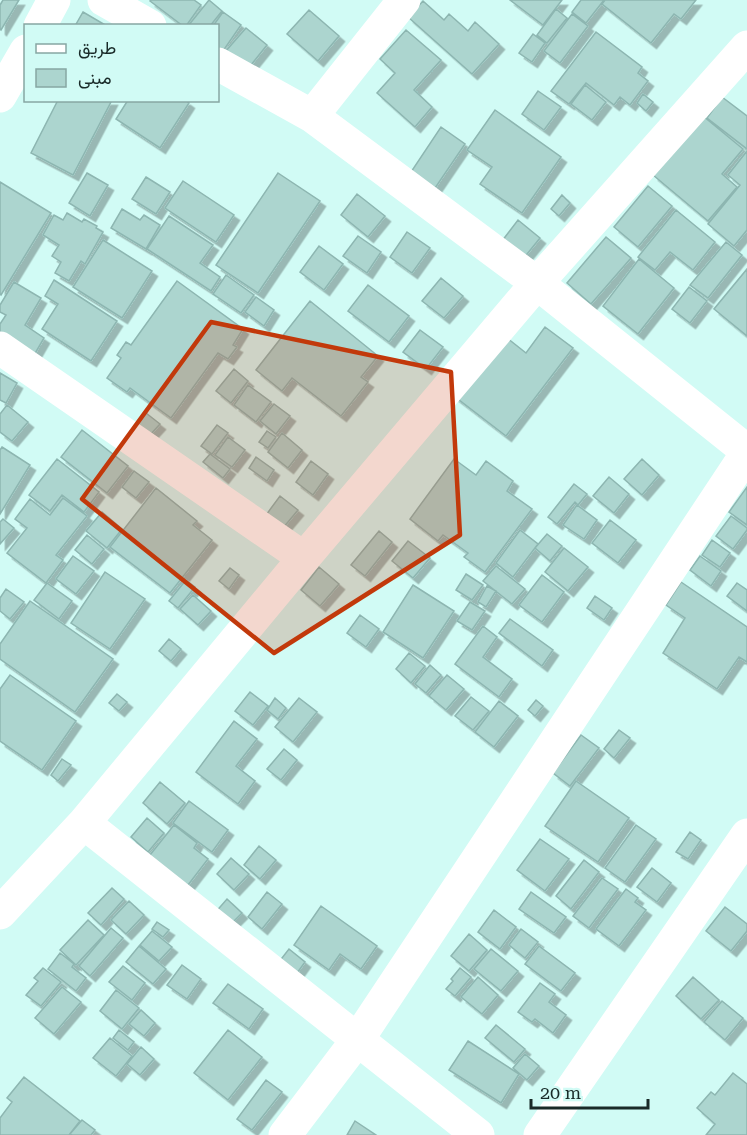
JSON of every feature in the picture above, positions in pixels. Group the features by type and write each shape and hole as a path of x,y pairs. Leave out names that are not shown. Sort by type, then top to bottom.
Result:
{"street":[{"path":"41,24 54,0"},
{"path":"104,0 146,24"},
{"path":"312,116 404,0"},
{"path":"0,96 24,54"},
{"path":"0,913 84,823 537,283 744,58"},
{"path":"219,65 312,116 537,283 747,452 358,1039 285,1135"},
{"path":"0,348 304,558"},
{"path":"84,823 478,1135"},
{"path":"540,1135 747,835"}],"highlighted area":[{"path":"211,322 451,372 460,535 274,653 82,499"}],"building":[{"path":"3,0 19,0 1,30 0,5"},
{"path":"194,0 201,5 187,24 180,24 150,1"},
{"path":"209,0 222,11 212,24 190,24"},
{"path":"510,0 562,0 543,25"},
{"path":"581,0 604,0 586,23 572,12"},
{"path":"605,0 696,0 681,19 674,14 651,43 602,4"},
{"path":"423,1 444,20 449,14 468,31 475,22 499,44 472,74 408,17"},
{"path":"556,9 567,18 547,43 537,35"},
{"path":"309,10 339,36 318,61 287,34"},
{"path":"83,12 104,24 76,24"},
{"path":"223,12 241,25 223,51 219,48 219,24 214,24"},
{"path":"572,14 588,26 560,63 544,51"},
{"path":"246,28 267,45 247,70 225,52"},
{"path":"406,30 441,60 414,90 432,107 415,127 377,93 395,73 380,59"},
{"path":"596,32 642,67 638,73 648,81 630,105 620,97 614,105 586,83 569,104 551,91"},
{"path":"533,34 545,43 532,62 519,53"},
{"path":"585,85 606,102 592,120 571,104"},
{"path":"538,91 561,107 544,130 522,114"},
{"path":"643,94 653,102 646,111 637,103"},
{"path":"722,97 747,116 747,149 707,118"},
{"path":"57,102 111,102 73,175 31,153"},
{"path":"127,102 189,103 160,148 116,119"},
{"path":"495,110 561,157 522,213 480,184 492,167 467,150"},
{"path":"703,116 743,149 722,174 737,187 708,221 653,175"},
{"path":"441,127 465,144 431,194 407,178"},
{"path":"747,151 747,230 734,246 708,224 740,185 728,175"},
{"path":"87,173 108,185 90,216 69,203"},
{"path":"278,173 320,201 258,293 216,265"},
{"path":"146,177 170,192 156,214 132,199"},
{"path":"183,181 234,215 216,242 165,208"},
{"path":"0,182 51,213 1,295 0,294"},
{"path":"648,186 672,206 638,247 614,227"},
{"path":"357,194 385,216 368,237 341,215"},
{"path":"562,195 570,203 559,216 551,209"},
{"path":"122,209 140,220 144,215 160,225 146,249 111,228"},
{"path":"676,210 715,242 693,270 670,252 655,270 638,257"},
{"path":"67,213 82,222 84,219 103,232 85,264 81,261 69,281 55,273 61,262 52,256 59,245 43,235 54,215 63,220"},
{"path":"169,216 213,245 200,263 220,277 211,291 147,249"},
{"path":"518,220 540,238 523,259 502,241"},
{"path":"407,232 430,248 412,273 390,257"},
{"path":"358,236 381,252 367,273 343,256"},
{"path":"606,237 631,258 591,304 567,283"},
{"path":"103,240 152,271 122,318 73,287"},
{"path":"726,242 742,255 708,298 690,285"},
{"path":"319,246 343,264 324,290 300,272"},
{"path":"639,259 674,288 638,334 603,306"},
{"path":"747,269 747,336 714,309"},
{"path":"226,275 254,295 241,313 213,294"},
{"path":"441,278 463,296 444,318 422,301"},
{"path":"54,280 117,321 91,361 42,329 58,304 45,296"},
{"path":"177,281 243,329 233,345 237,347 228,359 218,353 171,418 130,388 127,392 107,378 121,358 117,355 126,342 131,345"},
{"path":"14,282 41,298 25,325 44,338 33,357 0,337 0,324 6,315 0,312 0,305"},
{"path":"368,285 409,316 389,342 348,311"},
{"path":"689,287 707,301 690,323 672,309"},
{"path":"256,297 274,310 264,326 245,312"},
{"path":"310,301 378,356 361,377 368,382 341,416 292,378 282,391 256,370"},
{"path":"545,327 573,348 506,436 454,396 502,334 526,353"},
{"path":"420,330 443,347 426,369 403,352"},
{"path":"234,369 248,381 231,403 216,391"},
{"path":"0,373 17,383 6,403 0,400"},
{"path":"248,385 271,402 256,422 234,405"},
{"path":"274,404 290,416 276,434 260,421"},
{"path":"7,405 28,422 12,441 0,432 0,414"},
{"path":"146,413 160,424 150,435 136,424"},
{"path":"217,425 228,433 212,454 201,446"},
{"path":"82,430 128,466 107,493 61,457"},
{"path":"267,431 276,437 268,448 259,442"},
{"path":"282,433 302,450 288,468 268,452"},
{"path":"228,437 245,450 232,467 215,455"},
{"path":"2,447 30,465 0,514 0,450"},
{"path":"210,454 230,469 223,478 203,462"},
{"path":"256,457 274,470 267,481 249,468"},
{"path":"57,459 99,492 84,512 62,495 50,511 29,495"},
{"path":"454,459 476,475 486,461 513,481 507,491 532,509 485,572 464,557 468,553 443,535 438,541 410,519"},
{"path":"642,459 659,475 642,495 624,479"},
{"path":"311,461 328,474 313,495 296,482"},
{"path":"134,471 149,482 136,498 122,487"},
{"path":"609,477 629,494 614,513 593,496"},
{"path":"574,484 587,494 578,505 575,502 557,524 548,517"},
{"path":"747,487 747,525 729,512"},
{"path":"156,488 197,521 193,525 212,540 170,593 110,547"},
{"path":"280,496 298,510 283,528 266,515"},
{"path":"63,498 87,516 56,555 63,560 46,583 7,553 27,528 15,519 30,499 50,515"},
{"path":"577,505 597,520 584,539 563,525"},
{"path":"102,512 122,529 107,548 86,531"},
{"path":"731,516 747,528 733,549 716,536"},
{"path":"3,519 14,528 0,544 0,522"},
{"path":"610,520 636,540 618,563 592,543"},
{"path":"520,530 538,544 513,577 496,563"},
{"path":"379,531 392,542 365,576 351,565"},
{"path":"547,534 562,546 550,561 535,548"},
{"path":"87,535 104,549 92,564 75,550"},
{"path":"712,540 730,553 720,567 702,555"},
{"path":"408,541 430,558 413,578 392,561"},
{"path":"564,548 588,567 568,591 545,572"},
{"path":"73,556 94,571 76,594 56,579"},
{"path":"700,556 721,571 711,586 690,570"},
{"path":"496,566 525,589 512,604 483,581"},
{"path":"319,567 339,584 320,606 301,590"},
{"path":"230,568 239,575 229,589 219,581"},
{"path":"105,572 145,599 110,649 71,623"},
{"path":"466,574 483,585 472,600 456,590"},
{"path":"542,575 564,592 542,622 519,605"},
{"path":"186,580 195,587 178,608 169,601"},
{"path":"681,582 747,627 747,662 739,657 717,689 663,653 685,618 666,605"},
{"path":"47,583 72,601 59,619 34,600"},
{"path":"737,583 747,590 747,611 727,596"},
{"path":"413,585 454,611 423,658 383,632"},
{"path":"487,586 496,591 486,607 478,602"},
{"path":"6,589 24,602 10,619 0,611 0,598"},
{"path":"193,595 211,611 198,625 180,609"},
{"path":"595,596 612,608 604,620 587,608"},
{"path":"30,601 113,659 75,712 0,659 0,644"},
{"path":"470,602 485,611 472,630 457,621"},
{"path":"360,615 379,629 366,647 347,633"},
{"path":"510,619 553,650 542,666 499,633"},
{"path":"483,626 497,637 483,657 512,679 499,697 455,664"},
{"path":"169,639 181,649 171,661 159,651"},
{"path":"409,653 425,666 411,683 396,669"},
{"path":"430,665 441,675 426,693 415,684"},
{"path":"10,675 76,721 42,770 0,741 0,689"},
{"path":"447,675 464,689 446,710 429,696"},
{"path":"250,692 268,706 253,725 235,711"},
{"path":"117,694 127,702 119,711 109,703"},
{"path":"471,697 489,711 473,730 455,716"},
{"path":"275,698 286,708 278,719 267,710"},
{"path":"299,698 317,712 293,742 275,727"},
{"path":"536,700 543,706 535,716 528,710"},
{"path":"499,701 518,716 494,747 475,732"},
{"path":"234,721 257,739 236,766 255,781 238,804 196,772"},
{"path":"619,730 630,738 614,758 604,749"},
{"path":"581,735 599,748 570,786 553,773"},
{"path":"284,749 297,760 281,780 267,769"},
{"path":"62,759 71,765 58,781 51,775"},
{"path":"576,781 629,818 598,862 545,826"},
{"path":"160,782 185,803 167,824 143,803"},
{"path":"189,801 228,830 212,852 173,823"},
{"path":"147,818 164,833 148,852 131,837"},
{"path":"174,825 197,843 194,848 208,859 188,885 142,865"},
{"path":"636,825 656,839 625,882 605,868"},
{"path":"690,832 701,840 688,859 676,852"},
{"path":"540,839 569,859 545,891 517,870"},
{"path":"259,846 276,860 260,879 244,865"},
{"path":"231,858 249,874 234,890 217,874"},
{"path":"584,860 599,872 571,909 556,896"},
{"path":"652,868 671,883 657,902 637,887"},
{"path":"602,878 618,889 589,928 573,916"},
{"path":"112,888 124,899 101,925 88,913"},
{"path":"626,889 638,898 635,902 646,910 619,946 596,929"},
{"path":"267,892 282,904 262,929 248,917"},
{"path":"531,892 566,917 554,933 519,909"},
{"path":"227,899 242,913 228,927 214,914"},
{"path":"129,901 144,915 126,934 111,920"},
{"path":"321,906 377,946 361,969 340,954 329,970 294,945"},
{"path":"725,907 747,924 747,931 731,951 706,931"},
{"path":"494,910 516,927 500,949 478,932"},
{"path":"88,920 104,935 76,965 60,950"},
{"path":"157,922 169,930 163,937 152,929"},
{"path":"111,928 123,938 90,976 79,966"},
{"path":"521,929 538,942 525,958 509,945"},
{"path":"152,931 172,947 159,961 140,945"},
{"path":"469,934 487,950 469,971 451,956"},
{"path":"139,946 166,969 153,984 126,962"},
{"path":"539,946 575,973 561,991 525,964"},
{"path":"289,949 305,962 295,976 278,963"},
{"path":"491,949 518,971 501,991 474,969"},
{"path":"60,953 86,978 76,991 48,969"},
{"path":"182,965 201,979 187,999 167,985"},
{"path":"123,966 145,983 132,1000 109,982"},
{"path":"43,968 61,982 41,1006 26,995 38,981 34,978"},
{"path":"460,968 471,977 455,996 446,989"},
{"path":"478,977 498,995 482,1014 461,997"},
{"path":"693,977 719,1000 701,1019 676,996"},
{"path":"540,983 555,994 549,1002 566,1015 553,1033 535,1019 532,1022 518,1012"},
{"path":"228,984 263,1009 249,1029 213,1003"},
{"path":"62,987 81,1002 54,1034 35,1018"},
{"path":"116,990 139,1008 122,1029 100,1011"},
{"path":"722,1001 743,1018 725,1040 704,1022"},
{"path":"141,1010 155,1023 144,1036 129,1024"},
{"path":"496,1025 525,1049 514,1062 485,1038"},
{"path":"119,1030 134,1042 128,1050 113,1038"},
{"path":"228,1030 262,1057 228,1100 194,1073"},
{"path":"110,1038 132,1056 116,1076 93,1058"},
{"path":"468,1041 519,1074 501,1103 449,1070"},
{"path":"141,1047 154,1059 140,1075 127,1064"},
{"path":"525,1054 539,1066 527,1080 513,1068"},
{"path":"733,1073 747,1084 747,1135 706,1135 715,1124 697,1108 711,1092 715,1095"},
{"path":"24,1077 80,1121 69,1135 0,1135 0,1118 12,1102 7,1098"},
{"path":"266,1080 282,1092 252,1130 237,1119"},
{"path":"82,1120 95,1130 91,1135 70,1134"},
{"path":"355,1121 376,1135 347,1135"}]}
